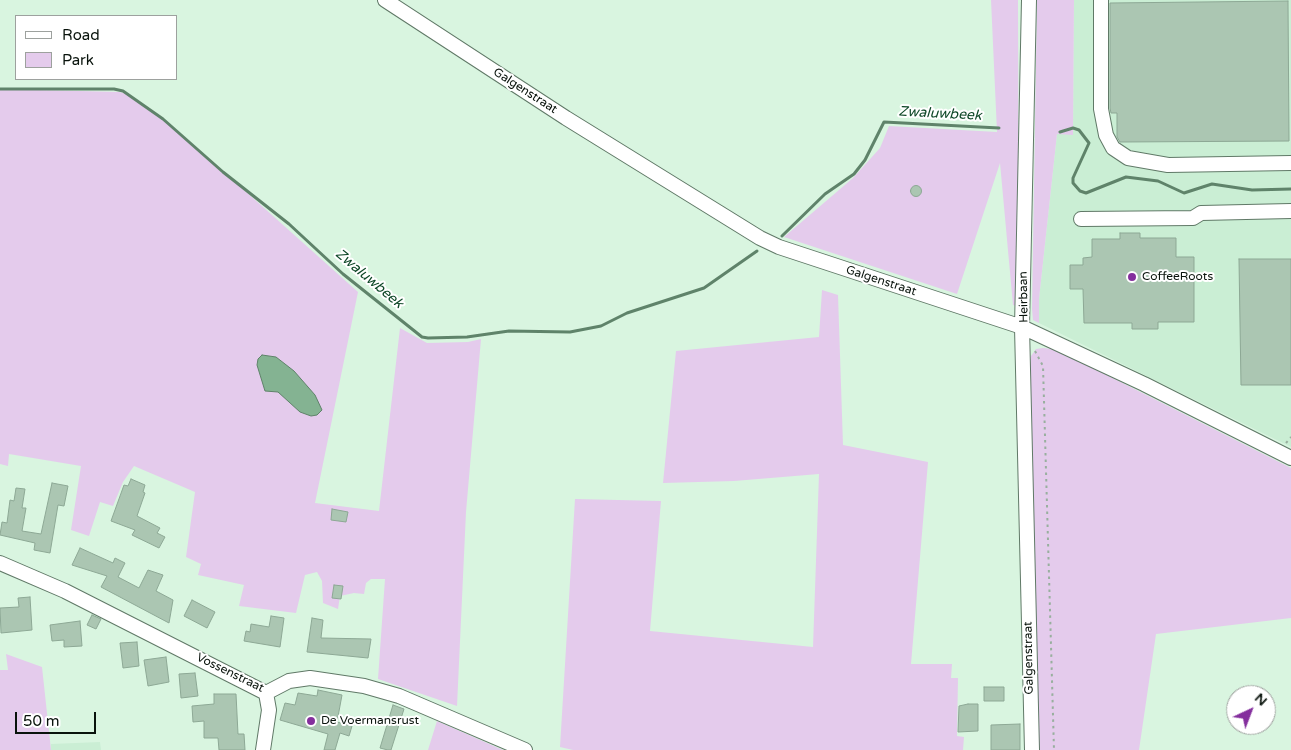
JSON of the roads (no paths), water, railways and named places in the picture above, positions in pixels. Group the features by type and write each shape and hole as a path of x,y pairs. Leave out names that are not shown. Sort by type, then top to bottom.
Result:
{"street":[{"name":"Galgenstraat","path":"385,0 566,118 760,238 815,259 1022,327 1032,750"},
{"name":"Heirbaan","path":"1029,0 1022,327 1168,395 1291,458"},
{"path":"1101,0 1101,109 1106,135 1113,148 1128,158 1168,165 1291,163"},
{"path":"1081,219 1193,218 1201,213 1291,211"},
{"name":"Vossenstraat","path":"0,564 65,591 266,693 289,681 310,678 364,686 399,696 525,750"},
{"path":"263,750 269,710 266,693"}],"waterway":[{"name":"Zwaluwbeek","path":"0,89 114,89 123,91 163,119 223,172 289,224 343,274 422,337 467,337 509,331 570,332 601,326 627,313 704,288 757,251"},
{"name":"Zwaluwbeek","path":"782,236 825,194 854,174 865,160 884,122 999,128"},
{"name":"Zwaluwbeek","path":"1060,132 1073,128 1079,130 1089,143 1073,178 1073,183 1080,191 1086,193 1126,177 1158,181 1184,193 1212,184 1252,190 1291,189"}],"place":[{"name":"CoffeeRoots","path":"1132,277"},
{"name":"De Voermansrust","path":"311,721"}]}
